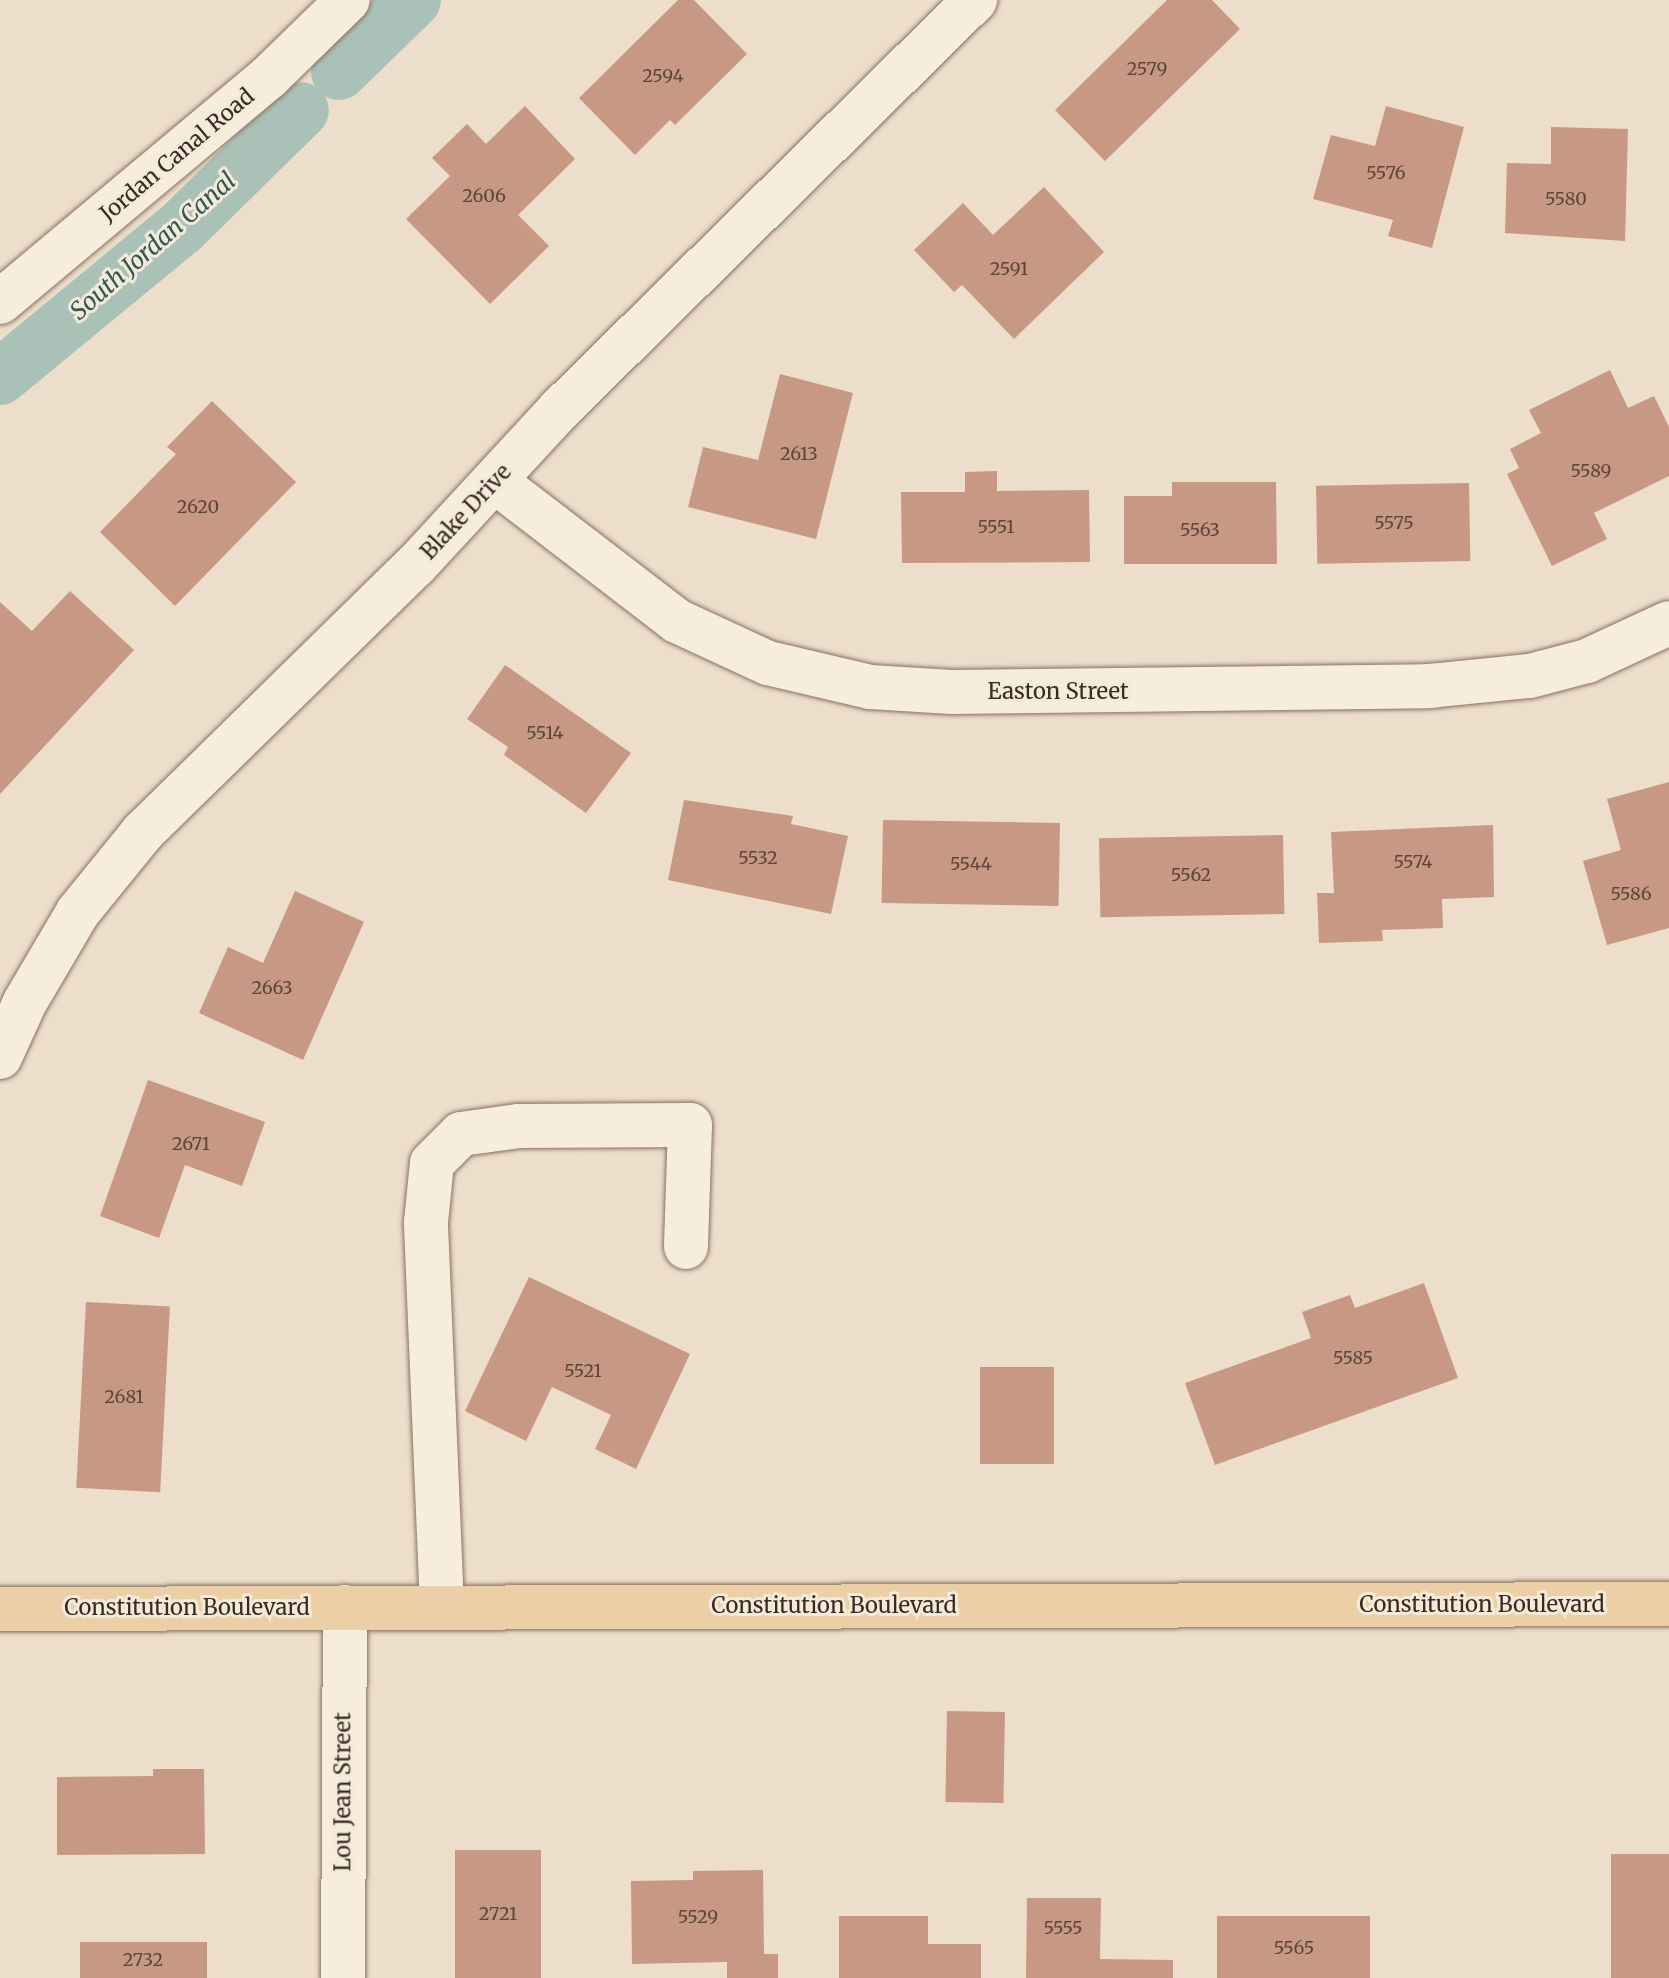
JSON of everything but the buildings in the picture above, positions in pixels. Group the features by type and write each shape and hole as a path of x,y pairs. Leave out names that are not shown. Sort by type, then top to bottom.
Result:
{"main road":[{"name":"Constitution Boulevard","path":"0,1609 1669,1604"}],"street":[{"name":"Jordan Canal Road","path":"0,302 269,77 348,0"},
{"name":"Blake Drive","path":"0,1057 25,1002 78,912 143,832 496,482 560,409 975,0"},
{"name":"Easton Street","path":"496,482 677,621 768,663 870,687 999,692 1429,686 1530,676 1587,661 1669,623"},
{"path":"442,1607 426,1222 432,1163 461,1134 519,1126 690,1125 686,1247"},
{"name":"Lou Jean Street","path":"343,1978 345,1607"}],"waterway":[{"name":"South Jordan Canal","path":"339,72 413,0"},
{"name":"South Jordan Canal","path":"0,377 181,228 301,110"}]}
